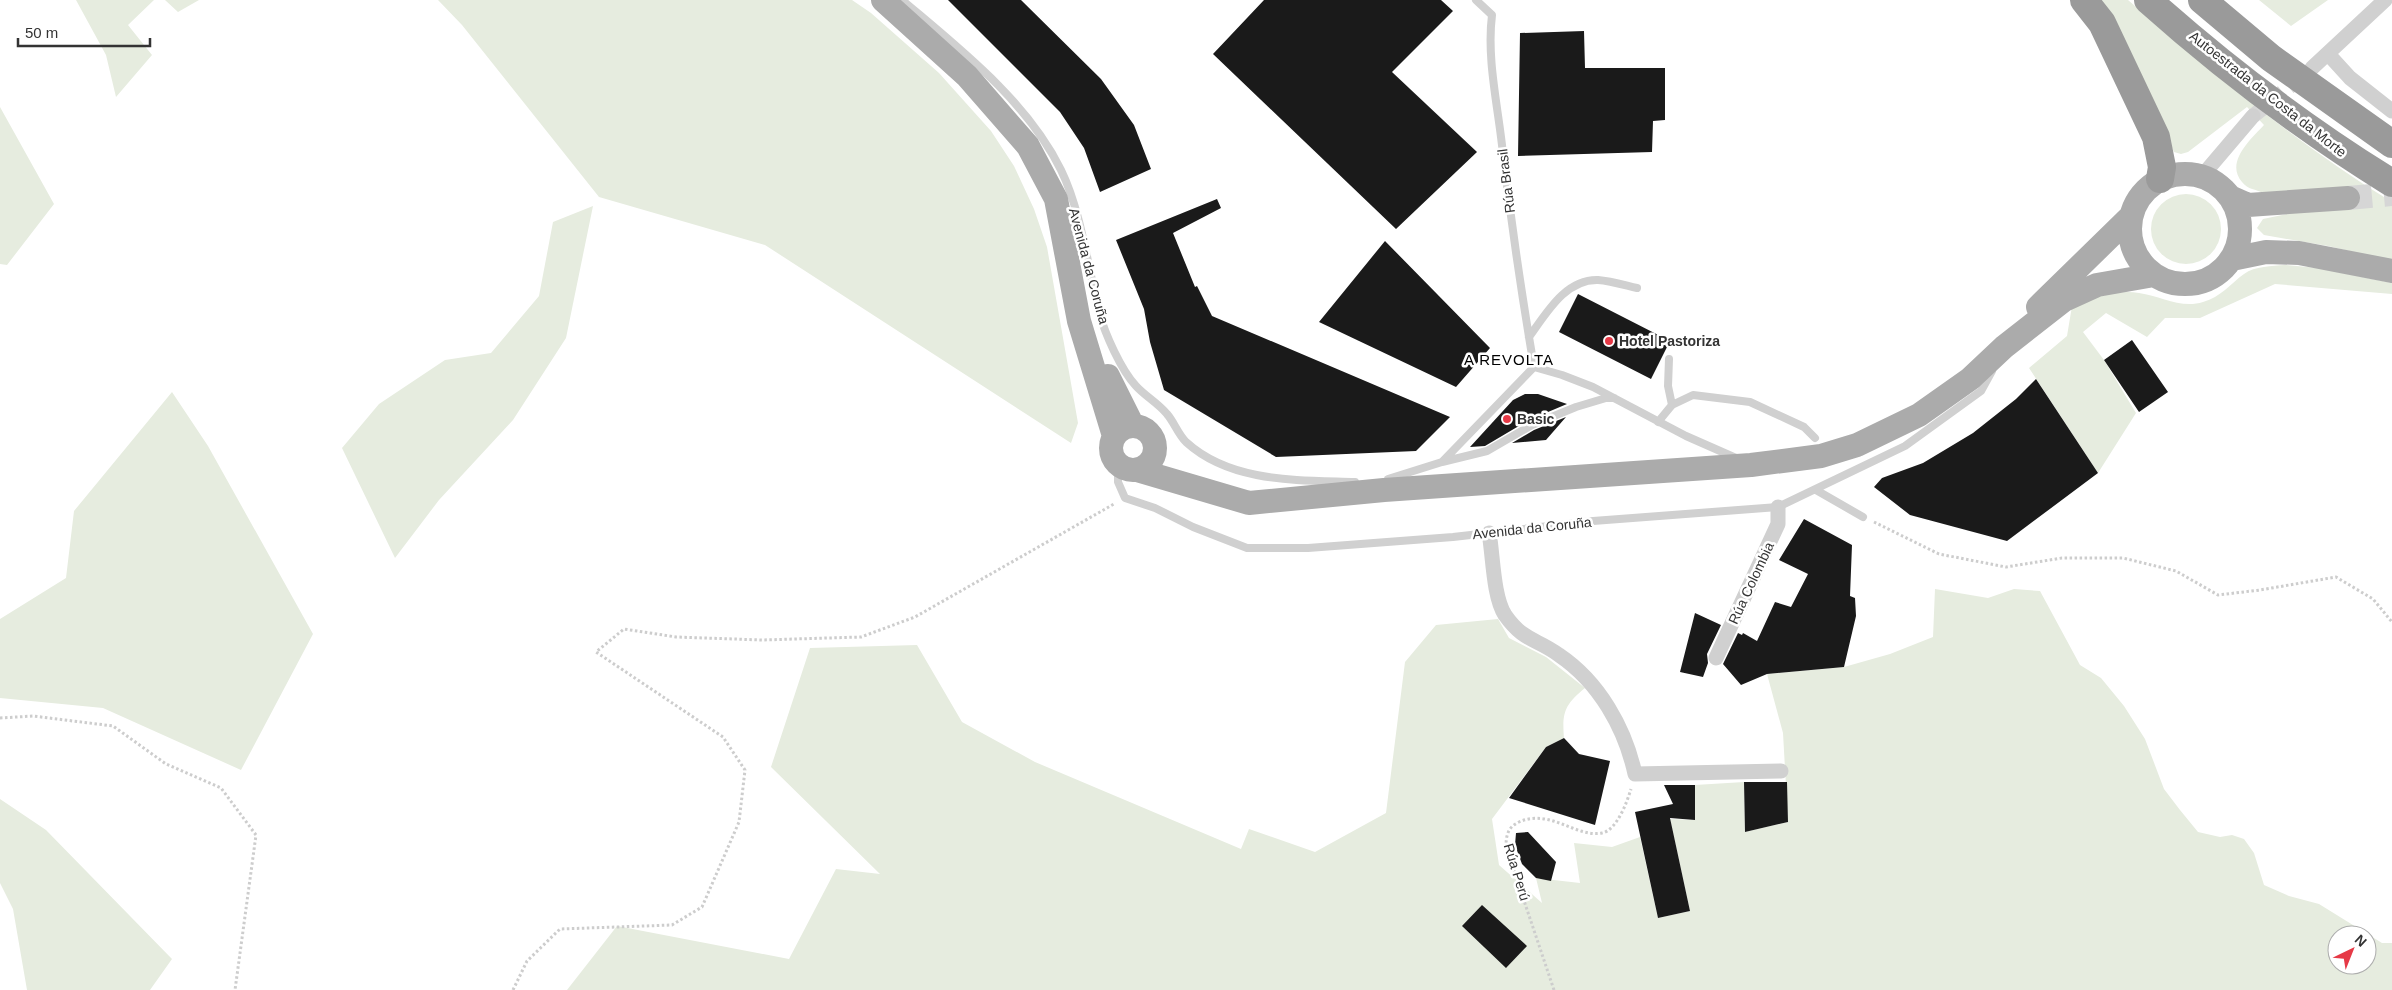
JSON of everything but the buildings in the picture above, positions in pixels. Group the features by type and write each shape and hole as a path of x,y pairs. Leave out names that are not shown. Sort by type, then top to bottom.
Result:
{"highway":[{"path":"2084,0 2102,23 2156,137 2162,167 2160,179"},
{"name":"Autoestrada da Costa da Morte","path":"2148,0 2242,77 2349,156 2392,183"},
{"path":"2202,0 2271,58 2392,144"}],"main road":[{"name":"Avenida da Coruña","path":"883,0 967,76 1028,146 1056,200 1079,321 1121,441"},
{"path":"2180,174 2202,176 2218,184 2230,197 2238,212 2240,228 2238,244 2232,259 2220,272 2205,281 2188,284 2170,282 2154,275 2142,264 2133,249 2130,232 2131,216 2137,201 2147,188 2160,179 2180,174"},
{"path":"2230,197 2248,205 2348,198"},
{"path":"2004,347 2049,294 2131,216"},
{"path":"2232,259 2266,252 2299,253 2392,271"},
{"path":"2004,347 2064,300 2097,285 2154,275"},
{"name":"Avenida da Coruña","path":"1137,470 1260,501 1588,474 1750,465 1821,456 1857,445 1918,415 1970,380 2004,347"},
{"path":"1141,428 1152,437 1154,453 1147,465 1137,470 1125,468 1121,441 1141,428"},
{"path":"1154,453 1260,501"}],"street":[{"path":"2312,68 2329,55 2385,0"},
{"path":"2329,55 2350,78 2392,111"},
{"path":"2202,176 2253,116"},
{"name":"Rúa Colombia","path":"1716,658 1778,524 1778,508"},
{"path":"1489,533 1498,590 1504,613 1521,635 1559,654 1589,681 1611,713 1629,747 1635,774 1781,771"}],"lane":[{"name":"Avenida da Coruña","path":"902,0 970,58 1034,126 1062,170 1076,215 1100,314 1114,349 1135,386 1167,414 1185,441 1215,463 1250,474 1298,480 1372,481"},
{"name":"Rúa Brasil","path":"1476,0 1492,16 1490,36 1498,120 1513,242 1534,367"},
{"path":"1529,337 1548,310 1571,287 1597,280 1637,288"},
{"name":"Avenida da Coruña","path":"1121,441 1118,482 1125,498 1155,508 1193,527 1247,548 1308,548 1489,533 1593,521 1778,508 1905,446 1981,391 2004,347"},
{"path":"1669,359 1668,386 1672,405"},
{"name":"Avenida da Coruña","path":"1260,501 1395,478 1442,462 1534,367"},
{"path":"1534,367 1562,375 1616,398 1658,422 1750,465"},
{"path":"1658,422 1672,405 1693,395 1750,402 1804,427 1815,438"},
{"path":"1442,462 1487,451 1532,426 1576,407 1606,398 1616,398"},
{"path":"1816,490 1864,516"}],"path":[{"path":"512,990 527,961 560,929 672,925 702,907 740,822 745,770 723,737 596,652 624,629 676,637 752,640 861,636 915,617 1125,498"},
{"path":"1864,516 1939,554 2006,567 2062,558 2123,558 2176,571 2218,595 2336,577 2373,599 2392,622"},
{"path":"0,718 33,716 113,726 166,764 222,788 256,836 235,990"},
{"name":"Rúa Perú","path":"1554,990 1506,847 1506,834 1513,825 1525,820 1539,818 1594,833 1604,833 1613,826 1628,799 1635,774"}],"shaded area":[{"path":"76,0 154,0 128,25 152,55 116,97 106,55"},
{"path":"165,0 199,0 178,12"},
{"path":"438,0 852,0 871,13 939,73 991,131 1014,166 1034,209 1047,247 1078,423 1071,443 765,245 599,197 462,25"},
{"path":"2099,0 2128,0 2191,54 2289,132 2392,202 2392,261 2328,246 2264,235 2257,228 2263,219 2287,214 2263,193 2244,185 2237,174 2236,167 2246,144 2264,125 2247,107 2188,152 2181,154 2174,152"},
{"path":"2259,0 2328,0 2291,26"},
{"path":"0,107 54,204 7,265 0,264"},
{"path":"2186,194 2199,197 2211,204 2218,216 2221,229 2218,242 2211,254 2199,261 2186,264 2173,261 2161,254 2154,242 2151,229 2154,216 2161,204 2173,197"},
{"path":"593,206 566,338 513,420 439,500 395,558 342,448 379,404 445,360 491,353 539,296 553,222"},
{"path":"2285,265 2318,268 2392,283 2392,294 2275,284 2200,318 2165,318 2147,337 2106,313 2083,332 2104,360 2136,413 2098,473 2029,368 2067,336 2072,306 2096,297 2122,292 2139,293 2179,303 2195,304 2215,297 2248,271"},
{"path":"172,392 208,446 313,634 241,770 103,708 0,698 0,619 66,578 74,511"},
{"path":"1935,589 1988,598 2014,589 2040,591 2080,665 2101,678 2124,706 2145,739 2164,789 2198,832 2220,837 2232,835 2244,839 2254,853 2264,885 2289,896 2319,904 2353,925 2327,925 2327,975 2377,975 2377,940 2382,943 2392,943 2392,990 567,990 617,926 789,959 836,869 880,874 771,767 810,648 917,645 962,722 1035,762 1241,849 1249,829 1315,852 1386,813 1405,662 1436,625 1498,619 1509,638 1546,657 1585,688 1573,699 1566,710 1563,722 1564,738 1546,747 1492,819 1499,865 1542,903 1536,878 1580,883 1574,843 1612,847 1640,837 1658,918 1690,911 1670,819 1695,820 1695,785 1744,782 1745,832 1788,822 1783,733 1767,674 1844,667 1890,654 1933,637"},
{"path":"0,799 46,830 172,959 150,990 27,990 13,909 0,883"}],"tunnel":[{"path":"2253,116 2304,75"},
{"path":"2348,198 2392,194"}],"place":[{"name":"Hotel Pastoriza","path":"1609,341"},
{"name":"Basic","path":"1507,419"}],"district":[{"name":"A REVOLTA","path":"1509,360"}]}
